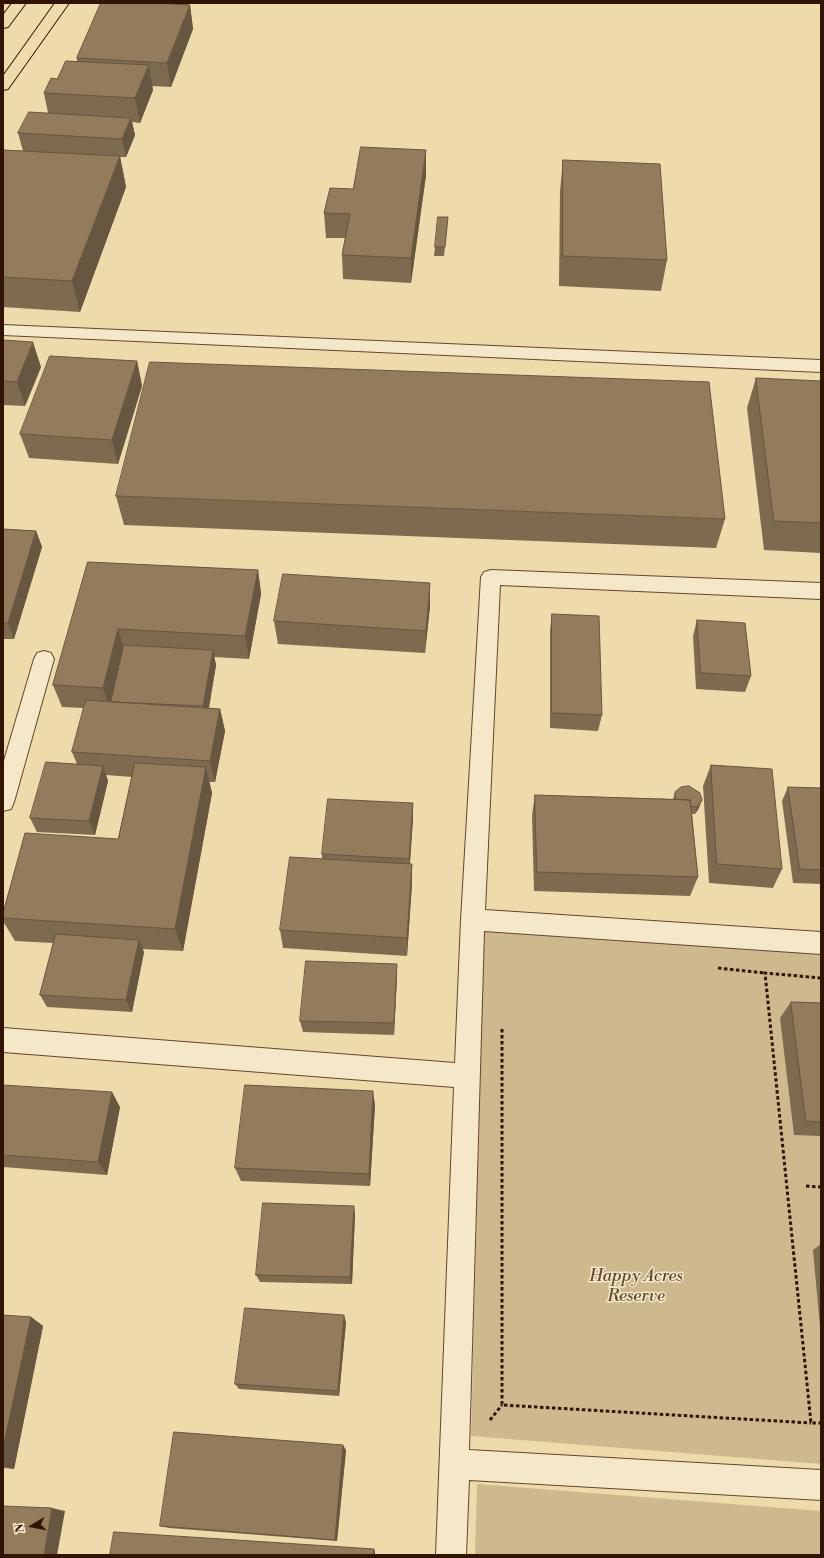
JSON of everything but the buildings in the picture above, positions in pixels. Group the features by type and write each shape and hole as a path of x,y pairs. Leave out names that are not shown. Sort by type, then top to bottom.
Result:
{"main road":[{"path":"3,24 19,3"},
{"path":"3,86 62,3"}],"street":[{"path":"3,330 821,366"},
{"path":"451,1555 456,1464 473,920 491,577 821,591"},
{"path":"3,802 44,659"},
{"path":"473,920 821,943"},
{"path":"3,1040 467,1076"},
{"path":"456,1464 821,1486"}],"path":[{"path":"710,967 821,978"},
{"path":"765,972 811,1423"},
{"path":"502,1027 502,1405 821,1423"},
{"path":"806,1186 821,1187"}],"green space":[{"name":"Happy Acres Reserve","path":"484,927 821,953 821,1464 471,1436"},
{"path":"477,1484 821,1511 821,1555 475,1555"}]}
